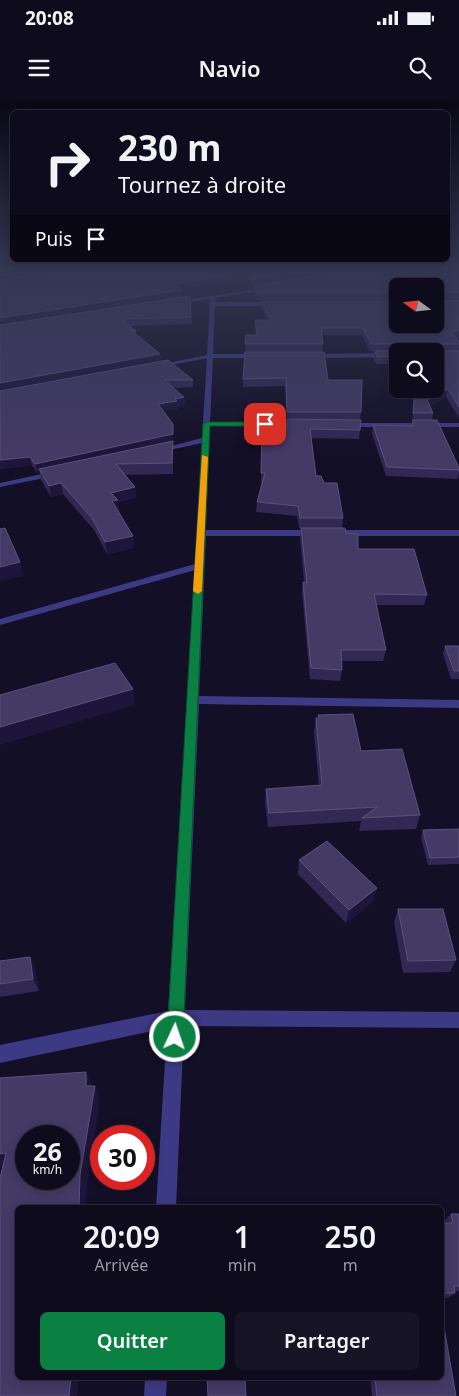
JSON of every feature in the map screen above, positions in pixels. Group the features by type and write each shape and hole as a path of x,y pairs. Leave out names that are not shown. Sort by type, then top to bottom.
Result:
{"street":[{"path":"166,1205 211,328"},
{"path":"299,356 389,355"},
{"path":"144,368 210,356 270,356"},
{"path":"207,424 314,425"},
{"path":"333,425 459,425"},
{"path":"150,452 206,440"},
{"path":"0,485 65,471"},
{"path":"200,533 459,533"},
{"path":"0,622 199,566"},
{"path":"193,700 459,704"},
{"path":"0,1054 176,1018 459,1020"},
{"path":"155,1396 156,1380"}],"building":[{"path":"0,328 133,328 136,331 132,331 160,354 0,383"},
{"path":"256,328 321,328 323,344 245,344 246,335 257,335"},
{"path":"363,328 389,328 389,333 444,333 444,328 459,328 459,331 451,331 459,344 371,344"},
{"path":"375,351 389,351 389,356 377,357"},
{"path":"444,351 459,351 459,407 448,389 444,391"},
{"path":"245,352 324,352 328,380 362,380 361,412 287,412 286,378 243,379"},
{"path":"168,360 193,380 164,380 184,397 175,399 177,401 158,404 173,424 173,434 35,464 30,457 0,460 0,391"},
{"path":"414,398 431,398 427,400 433,413 413,413"},
{"path":"287,419 361,420 360,430 310,429 316,476 321,476 324,483 337,483 343,518 300,518 298,506 257,502 265,473 261,473 262,427 287,428"},
{"path":"413,420 437,420 459,470 387,467 373,425 412,426"},
{"path":"173,441 172,463 116,464 135,487 111,493 118,500 112,501 133,536 105,542 92,518 61,483 49,486 39,469"},
{"path":"5,528 20,562 0,567 0,529"},
{"path":"301,528 345,528 346,533 358,534 358,549 414,549 427,595 374,594 386,650 341,650 342,670 311,668 303,582 307,583"},
{"path":"445,646 459,646 459,671 454,671"},
{"path":"115,663 133,689 0,727 0,695"},
{"path":"353,714 361,751 402,749 420,815 362,818 377,807 269,813 266,789 322,785 316,718 319,718 318,715"},
{"path":"459,829 459,857 430,858 423,830"},
{"path":"327,841 377,888 349,910 299,860"},
{"path":"398,909 443,909 456,960 408,961"},
{"path":"30,957 33,979 0,984 0,961"},
{"path":"86,1072 86,1086 95,1086 80,1175 80,1125 15,1125 15,1190 80,1190 79,1205 15,1205 15,1380 71,1380 69,1396 0,1396 0,1178 6,1153 0,1154 0,1078"},
{"path":"451,1214 459,1214 459,1286 454,1286 455,1293 444,1293 444,1223 453,1223"},
{"path":"444,1327 456,1396 377,1396 375,1380 444,1380"},
{"path":"207,1380 245,1380 246,1396 208,1396"}],"slow traffic":[{"path":"198,591 205,457"}],"route":[{"path":"175,1037 207,424 265,424"}]}
